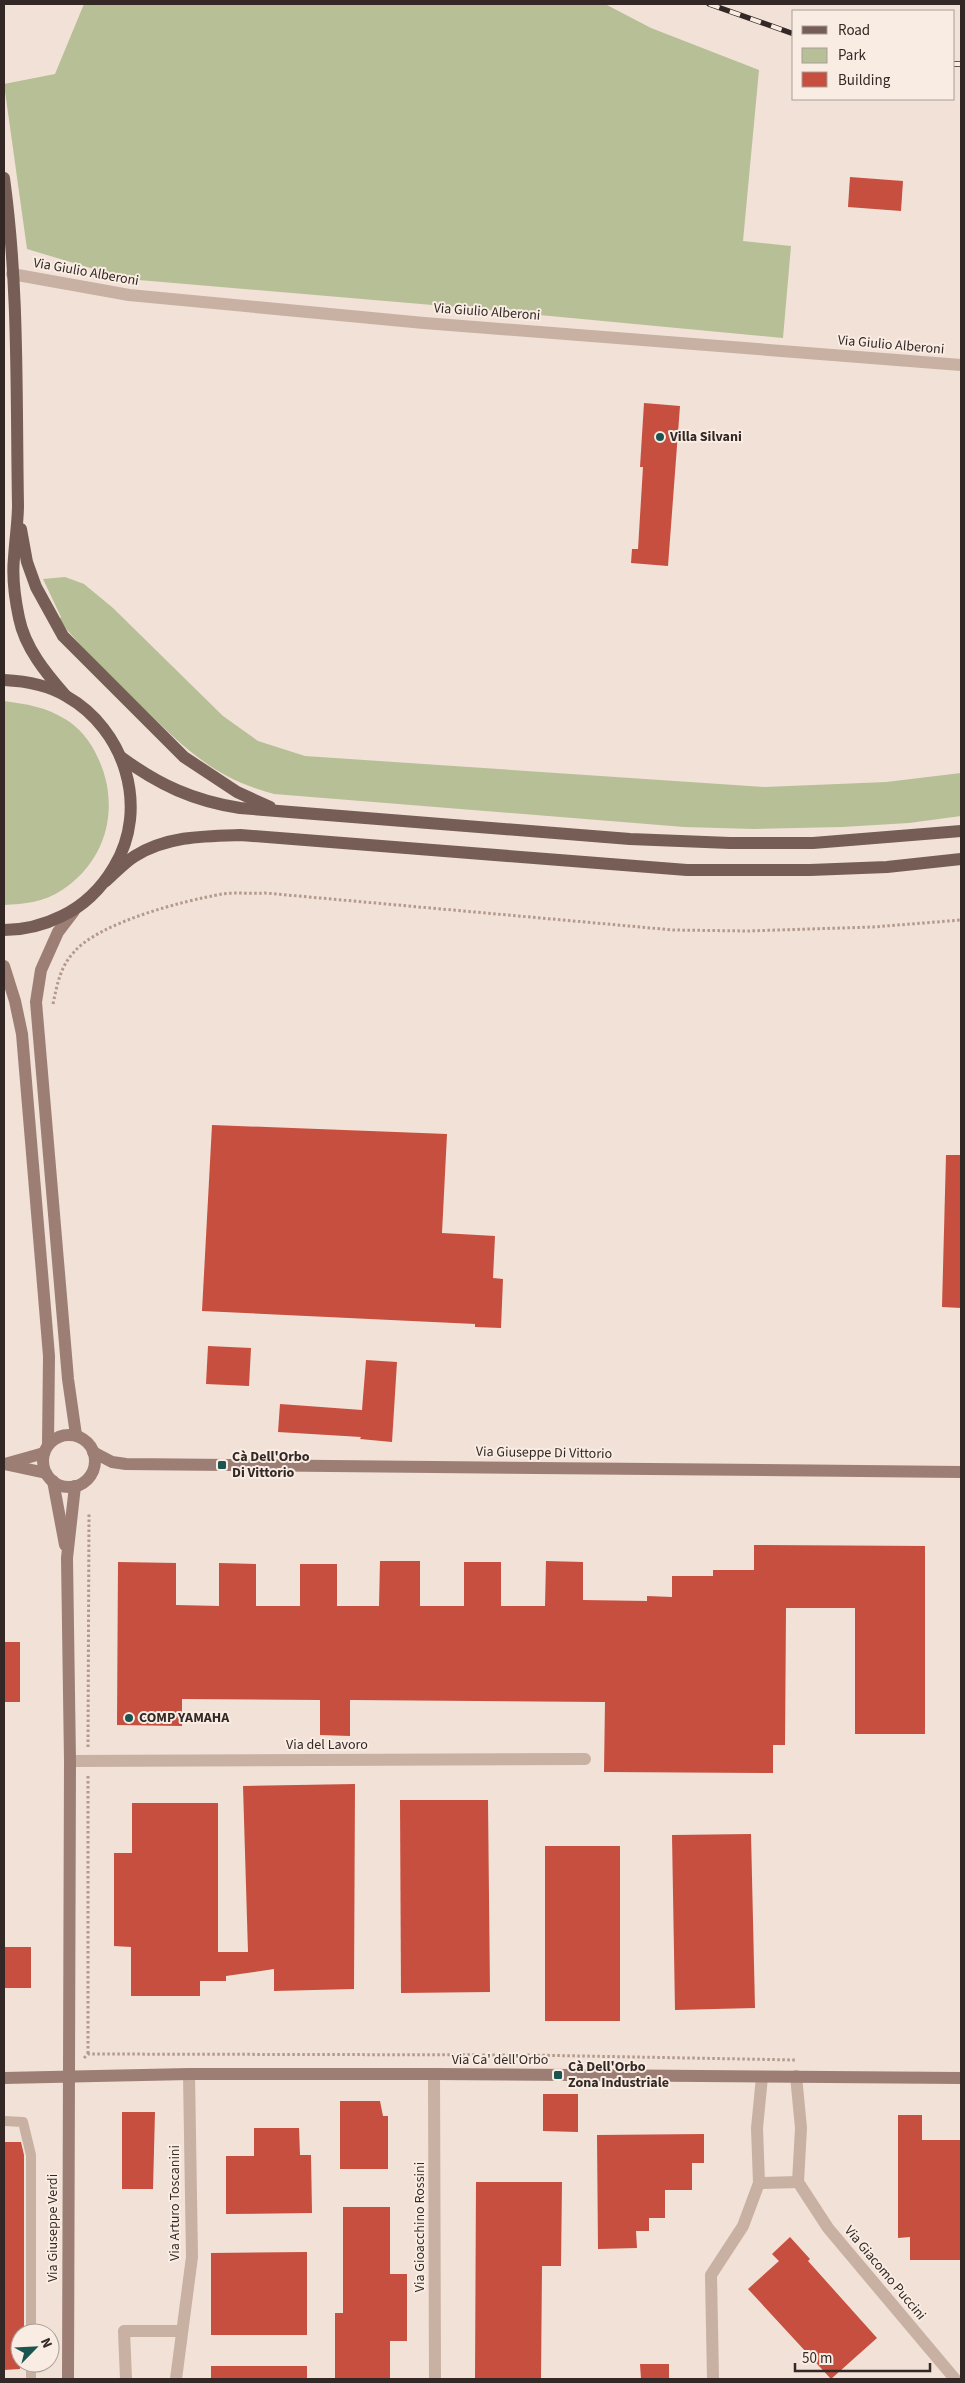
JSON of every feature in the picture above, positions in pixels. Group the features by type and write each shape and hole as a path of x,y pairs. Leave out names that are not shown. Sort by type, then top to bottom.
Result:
{"main road":[{"path":"4,178 12,274 18,514 13,560 19,620 26,639 38,661 65,695 88,712 101,726 121,757 129,782 131,808 128,834 119,858 106,881"},
{"path":"18,514 27,562 36,587 48,613 63,636 184,757 237,792 280,811"},
{"path":"4,680 36,684 65,695"},
{"path":"121,757 140,771 192,798 216,804 280,811 630,839 730,843 813,843 961,831"},
{"path":"4,930 18,930 47,924 86,902 106,881 135,856 162,844 195,836 240,835 687,870 887,868 961,859"}],"street":[{"name":"Via Giulio Alberoni","path":"12,274 129,296 424,322 961,365"},
{"path":"74,910 58,932 41,970 36,1002 68,1379 76,1435"},
{"path":"4,966 13,993 22,1034 49,1356 46,1448 43,1467 49,1477 67,1558"},
{"path":"76,1435 84,1439 93,1452 94,1468 87,1480 76,1486 60,1485 49,1477 4,1464 46,1448 61,1436 76,1435"},
{"name":"Via Giuseppe Di Vittorio","path":"93,1452 112,1462 126,1464 961,1472"},
{"name":"Via Giuseppe Di Vittorio","path":"91,1475 126,1464"},
{"path":"68,2076 70,1761 67,1558 76,1486"},
{"name":"Via del Lavoro","path":"70,1761 585,1758"},
{"name":"Via Ca' dell'Orbo","path":"4,2078 189,2074 961,2078"},
{"name":"Via Arturo Toscanini","path":"176,2379 192,2257 189,2074"},
{"name":"Via Gioacchino Rossini","path":"434,2074 435,2379"},
{"name":"Via Giuseppe Verdi","path":"68,2076 68,2379"},
{"path":"759,2183 798,2182 801,2128 796,2076"},
{"path":"712,2379 711,2275 742,2226 759,2183 757,2128 762,2077"},
{"name":"Via Giacomo Puccini","path":"798,2182 828,2228 955,2379"},
{"path":"126,2379 124,2331 182,2330"}],"lane":[{"path":"4,2121 23,2122 31,2155 31,2323"}],"path":[{"path":"51,1013 58,977 74,952 92,936 113,926 157,911 224,894 265,893 673,930 747,931 873,927 961,920"},
{"path":"68,2076 88,2054 89,1512"},
{"path":"88,2054 528,2055 804,2060"}],"green space":[{"path":"84,4 605,4 651,28 759,70 743,241 791,246 783,338 456,307 127,279 27,249 4,84 55,74"},
{"path":"65,577 84,584 113,608 223,716 258,741 305,756 765,787 886,782 961,773 961,816 909,823 842,827 754,829 684,827 274,794 231,778 196,756 165,729 85,650 59,620 61,617 43,579"},
{"path":"4,701 28,705 51,712 70,722 80,731 88,740 104,774 109,812 106,830 100,847 78,878 62,890 41,900 4,905"}],"building":[{"path":"850,177 903,181 901,211 848,207"},
{"name":"Villa Silvani","path":"644,403 680,406 668,566 631,563 632,549 638,549 643,467 640,467"},
{"path":"212,1125 447,1134 442,1233 495,1236 493,1278 503,1279 501,1328 475,1327 475,1324 202,1311"},
{"path":"946,1155 961,1155 961,1308 942,1307"},
{"path":"208,1346 251,1348 249,1386 206,1384"},
{"path":"366,1360 397,1362 392,1442 360,1439 361,1437 278,1432 280,1404 362,1410"},
{"path":"754,1545 925,1546 925,1734 855,1734 855,1608 786,1608 785,1745 773,1745 773,1773 604,1772 605,1702 350,1700 350,1736 320,1735 320,1700 182,1699 182,1726 117,1725 118,1562 176,1563 176,1605 219,1606 219,1563 256,1564 256,1606 300,1606 300,1564 337,1564 337,1606 379,1606 380,1561 420,1561 420,1606 464,1606 464,1562 501,1562 501,1606 545,1606 546,1561 583,1562 583,1600 647,1601 647,1596 672,1597 672,1576 713,1576 713,1570 754,1570"},
{"path":"4,1642 20,1642 20,1702 4,1702"},
{"path":"355,1784 354,1989 274,1991 274,1969 226,1976 226,1981 200,1981 200,1996 131,1996 131,1947 114,1946 114,1853 132,1853 132,1803 218,1803 218,1952 248,1952 243,1786"},
{"path":"400,1800 488,1800 490,1992 401,1993"},
{"path":"751,1834 755,2008 675,2010 672,1835"},
{"path":"545,1846 620,1846 620,2021 545,2021"},
{"path":"4,1947 31,1947 31,1988 4,1988"},
{"path":"543,2094 578,2094 578,2132 543,2131"},
{"path":"340,2101 380,2101 383,2116 388,2116 388,2169 340,2169"},
{"path":"122,2112 155,2112 153,2189 122,2189"},
{"path":"898,2115 922,2115 922,2140 961,2140 961,2260 910,2260 910,2237 898,2238"},
{"path":"254,2128 299,2128 300,2155 311,2155 312,2213 226,2214 226,2156 254,2156"},
{"path":"704,2134 704,2163 692,2163 692,2190 665,2190 665,2218 649,2218 649,2231 636,2231 637,2248 598,2249 597,2135"},
{"path":"4,2142 21,2142 24,2155 24,2323 10,2323 10,2370 4,2370"},
{"path":"476,2182 562,2182 561,2266 542,2266 541,2379 475,2379"},
{"path":"343,2207 390,2207 390,2274 407,2274 407,2341 390,2341 390,2379 335,2379 335,2313 343,2313"},
{"path":"790,2237 810,2259 808,2261 877,2338 831,2379 748,2289 779,2261 772,2254"},
{"path":"307,2252 307,2335 211,2335 211,2253"},
{"path":"640,2364 669,2364 669,2379 641,2379"},
{"path":"211,2366 307,2366 307,2379 211,2379"}],"railway":[{"path":"709,4 792,33"},
{"path":"955,64 961,64"}],"place":[{"name":"Villa Silvani","path":"660,437"},
{"name":"Cà Dell'Orbo Di Vittorio","path":"222,1465"},
{"name":"COMP YAMAHA","path":"129,1718"},
{"name":"Cà Dell'Orbo Zona Industriale","path":"558,2075"}]}
